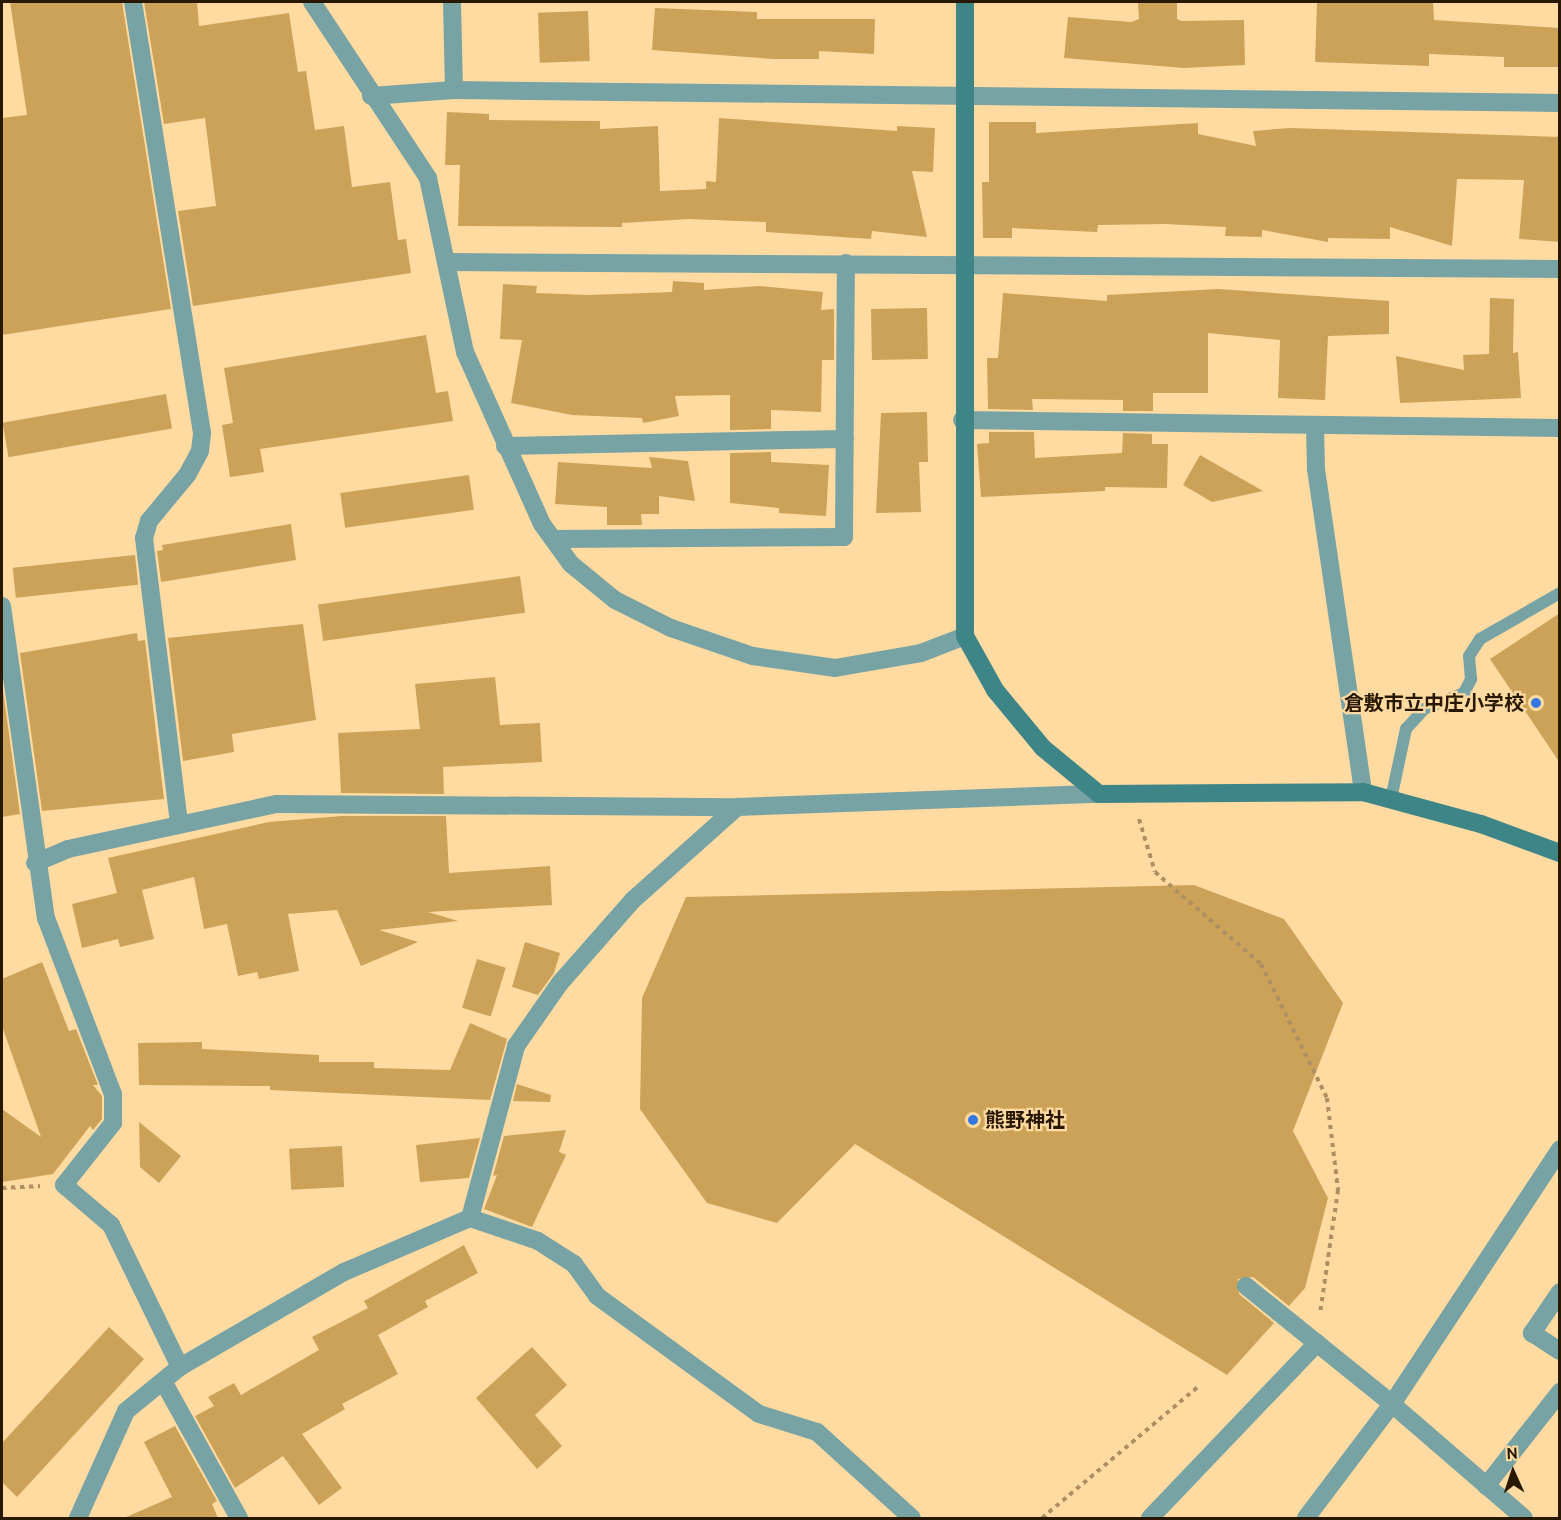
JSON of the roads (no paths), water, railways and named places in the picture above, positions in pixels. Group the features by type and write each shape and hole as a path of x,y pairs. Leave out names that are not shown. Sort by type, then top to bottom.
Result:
{"street":[{"path":"133,2 202,435 200,451 188,475 149,521 144,538 179,824"},
{"path":"312,2 371,96 428,178 465,352 505,446 553,539 571,564 615,600 671,628 753,656 835,668 921,653 965,636"},
{"path":"452,2 454,90"},
{"path":"964,2 962,420 965,636 995,690 1043,748 1099,794"},
{"path":"371,96 454,90 1560,103"},
{"path":"446,262 963,263 1560,269"},
{"path":"553,539 844,537 846,263"},
{"path":"962,420 1315,427 1560,428"},
{"path":"1315,427 1316,469 1363,792"},
{"path":"505,446 845,439"},
{"path":"2,606 35,863 46,918 113,1094 113,1123 64,1185 111,1225 180,1367"},
{"path":"35,863 68,849 276,804 737,807 1099,794 1363,792 1481,824 1560,853"},
{"path":"470,1218 516,1046 560,983 633,900 737,807"},
{"path":"1306,1518 1392,1404 1560,1149"},
{"path":"78,1518 126,1411 180,1367 344,1272 470,1218 538,1241 574,1264 597,1296 759,1414 817,1432 912,1518"},
{"path":"1246,1286 1392,1404 1524,1518"},
{"path":"1560,1292 1532,1333 1560,1351"},
{"path":"1150,1518 1317,1343"},
{"path":"163,1381 239,1518"},
{"path":"1486,1486 1560,1392"}],"lane":[{"path":"1391,799 1406,729 1424,709 1464,693 1471,679 1469,656 1480,639 1560,593"}],"place":[{"name":"倉敷市立中庄小学校","path":"1536,703"},
{"name":"熊野神社","path":"973,1120"}]}
